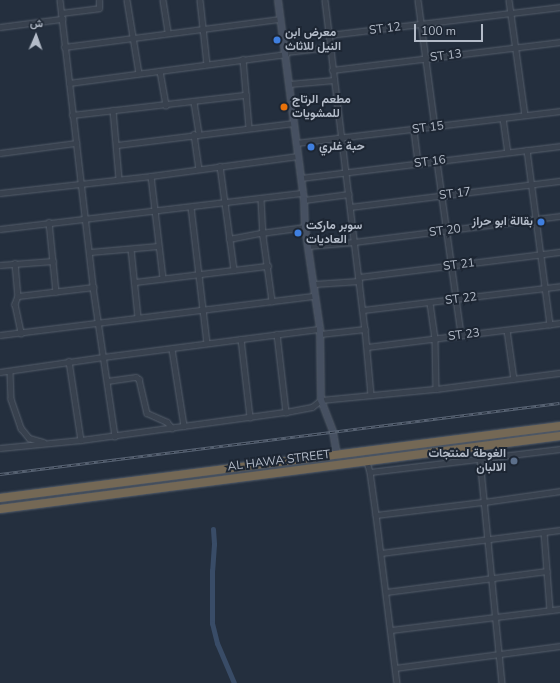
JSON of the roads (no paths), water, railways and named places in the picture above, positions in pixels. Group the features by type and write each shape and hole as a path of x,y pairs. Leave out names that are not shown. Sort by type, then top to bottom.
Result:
{"highway":[{"name":"AL HAWA STREET","path":"0,498 560,426"},
{"name":"AL HAWA STREET","path":"0,509 560,436"}],"street":[{"path":"60,0 64,47 90,252 93,287 115,436"},
{"path":"61,13 99,8 99,0"},
{"path":"127,0 139,73"},
{"path":"164,0 168,33"},
{"path":"200,0 207,64"},
{"path":"278,0 304,200 305,227 320,332 321,400 333,432 336,455"},
{"path":"326,0 332,70 363,310 371,395"},
{"path":"418,0 427,58 434,127"},
{"path":"509,0 525,116"},
{"name":"ST 12","path":"329,35 560,7"},
{"path":"0,27 62,19"},
{"path":"64,47 280,19"},
{"name":"ST 13","path":"332,70 560,42"},
{"path":"69,83 330,47"},
{"path":"243,59 249,127"},
{"path":"160,71 166,105"},
{"path":"289,84 334,80"},
{"path":"72,115 246,96"},
{"path":"194,102 199,168"},
{"path":"113,110 119,179"},
{"name":"ST 15","path":"296,144 560,111"},
{"path":"503,118 508,152"},
{"path":"117,145 294,122"},
{"path":"414,130 418,164"},
{"path":"0,153 76,142"},
{"name":"ST 16","path":"301,178 560,146"},
{"path":"527,150 550,324"},
{"path":"0,193 151,176 199,168 298,156"},
{"path":"437,161 461,336"},
{"path":"220,166 234,270"},
{"path":"151,176 162,278"},
{"name":"ST 17","path":"350,207 560,181"},
{"path":"0,229 49,222 86,220 155,210 303,193"},
{"path":"304,200 348,194"},
{"path":"261,199 263,233 272,301"},
{"path":"191,207 207,343"},
{"name":"ST 20","path":"308,246 354,242 560,216"},
{"path":"49,222 56,292"},
{"path":"230,239 305,227"},
{"path":"90,252 158,246"},
{"path":"131,249 138,317"},
{"name":"ST 21","path":"314,284 560,252"},
{"path":"0,265 53,261"},
{"path":"15,263 18,296 15,304 21,333"},
{"path":"135,282 268,266"},
{"name":"ST 22","path":"363,310 560,286"},
{"path":"18,296 93,287"},
{"path":"0,335 315,296"},
{"path":"430,303 435,339 436,389"},
{"name":"ST 23","path":"367,347 560,323"},
{"path":"0,372 277,334 365,329"},
{"path":"507,330 514,380"},
{"path":"277,334 286,412"},
{"path":"241,339 250,417"},
{"path":"172,349 184,426"},
{"path":"69,362 81,440"},
{"path":"10,371 11,399 21,428 29,438 49,443"},
{"path":"0,448 115,436 286,412 312,407 321,400 436,389 560,373"},
{"path":"107,381 138,378 140,380 147,413 167,422 172,428"},
{"path":"370,472 480,460 560,449"},
{"path":"480,460 502,683"},
{"path":"367,462 370,472 376,515 397,683"},
{"path":"376,515 560,491"},
{"path":"381,553 560,530"},
{"path":"544,532 550,610"},
{"path":"386,592 547,571"},
{"path":"391,630 560,609"},
{"path":"395,668 560,646"}],"waterway":[{"path":"213,529 212,623 217,643 234,683"}],"railway":[{"path":"0,474 560,403"}],"place":[{"name":"معرض ابن النيل للاثاث","path":"277,40"},
{"name":"مطعم الرتاج للمشويات","path":"284,107"},
{"name":"حبة غلري","path":"311,147"},
{"name":"بقالة ابو حراز","path":"541,222"},
{"name":"سوبر ماركت العاديات","path":"298,233"},
{"name":"الغوطة لمنتجات الالبان","path":"514,461"}]}
